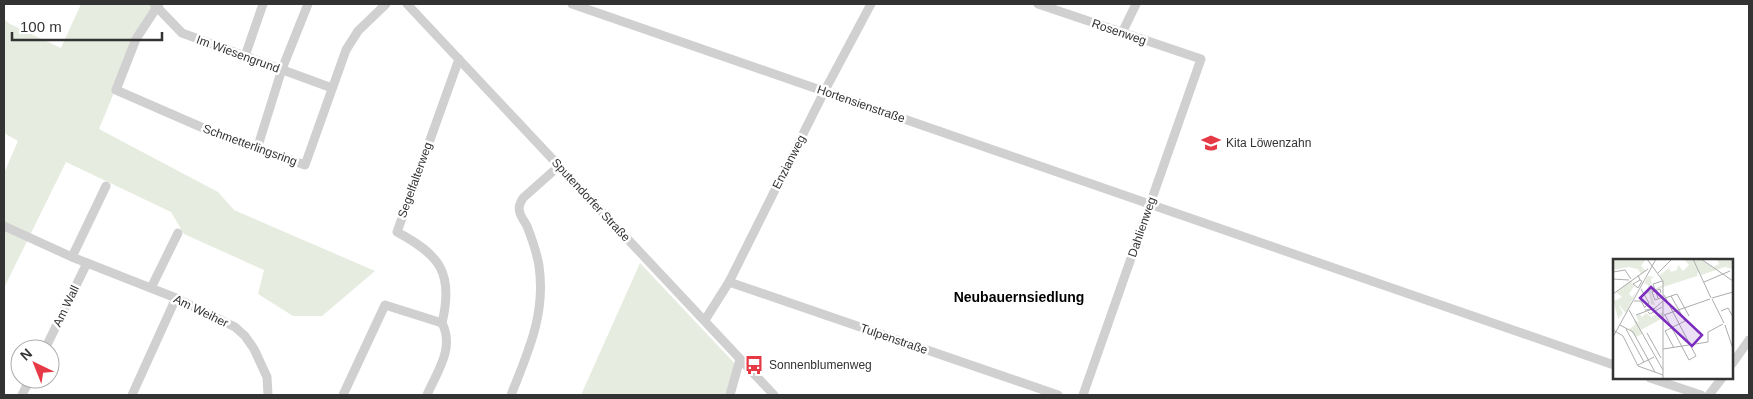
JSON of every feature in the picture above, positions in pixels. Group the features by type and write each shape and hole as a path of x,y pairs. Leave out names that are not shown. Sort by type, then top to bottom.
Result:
{"street":[{"path":"245,56 262,4"},
{"path":"257,149 282,69 308,4"},
{"name":"Schmetterlingsring","path":"157,5 136,39 116,90 171,112 178,118 257,149 305,165 351,40 386,4"},
{"name":"Sputendorfer Straße","path":"407,4 774,395"},
{"name":"Hortensienstraße","path":"572,4 1613,365"},
{"name":"Enzianweg","path":"705,320 729,282 824,92 871,4"},
{"name":"Rosenweg","path":"1038,4 1201,59"},
{"path":"1122,33 1136,4"},
{"name":"Im Wiesengrund","path":"157,5 175,28 182,33 332,88"},
{"name":"Segelfalterweg","path":"427,395 446,355 446,332 442,323 447,300 444,274 433,256 416,242 397,232 459,59"},
{"name":"Dahlienweg","path":"1084,395 1201,59"},
{"path":"511,395 530,348 539,319 541,299 539,264 533,243 520,213 520,204 523,198 559,166"},
{"path":"72,257 106,186"},
{"name":"Am Weiher","path":"4,226 72,257 176,298 223,320 246,336 254,349 266,377 268,395"},
{"path":"151,288 178,233"},
{"name":"Am Wall","path":"50,339 87,263"},
{"name":"Tulpenstraße","path":"729,282 1058,395"},
{"path":"132,395 176,298"},
{"path":"343,395 385,305 442,323"},
{"path":"1733,363 1749,340"},
{"path":"730,395 740,359"},
{"path":"1653,379 1701,395"},
{"path":"1709,395 1721,379"}],"shaded area":[{"path":"81,4 159,4 136,39 99,129 218,192 234,210 375,271 322,316 293,316 258,294 264,270 184,234 171,212 66,162 4,288 4,173 18,141 4,133 4,19 10,24 61,48"},
{"path":"640,263 738,367 730,395 581,395"}],"place":[{"name":"Kita Löwenzahn","path":"1211,143"},
{"name":"Sonnenblumenweg","path":"754,365"}],"district":[{"name":"Neubauernsiedlung","path":"1019,297"}]}
